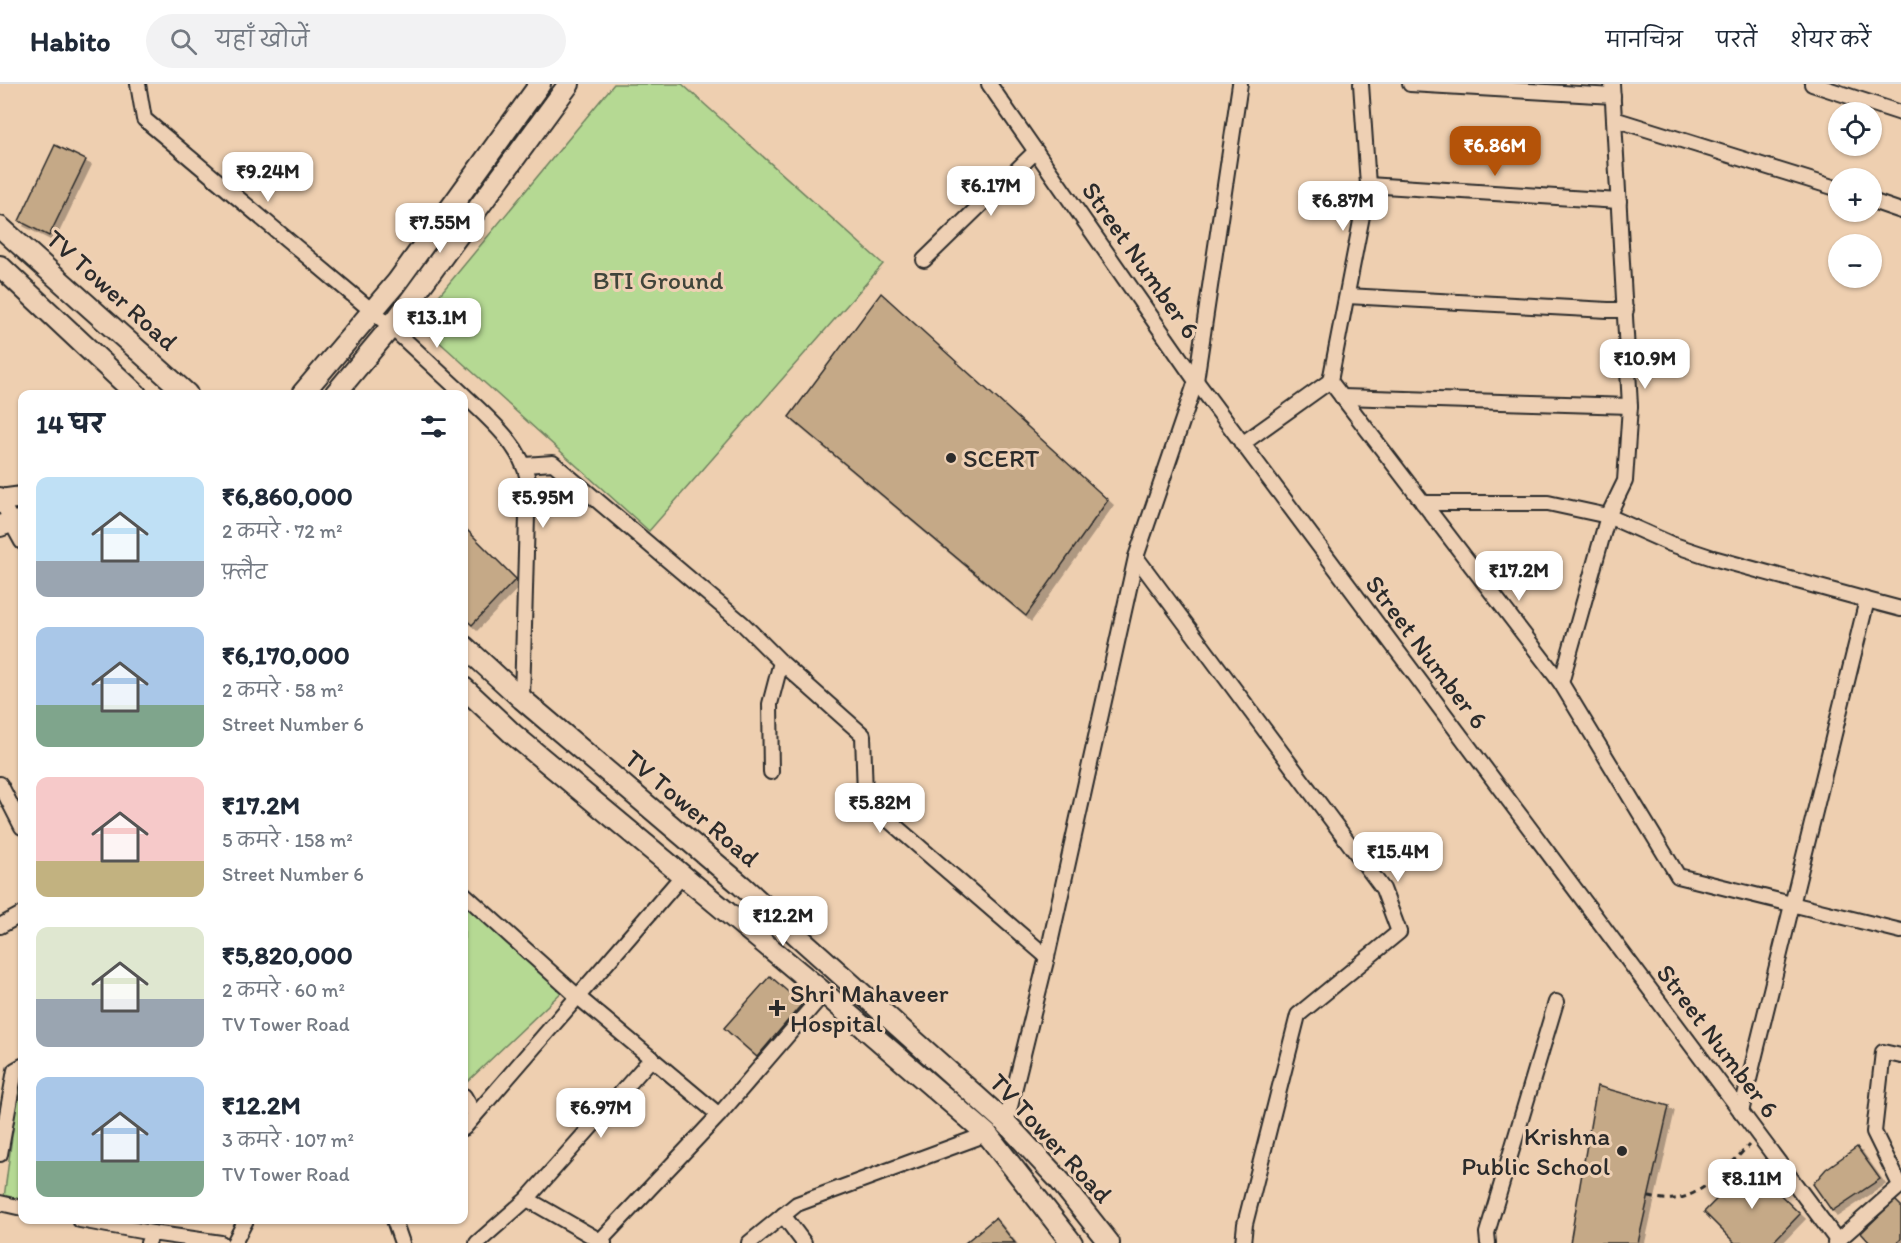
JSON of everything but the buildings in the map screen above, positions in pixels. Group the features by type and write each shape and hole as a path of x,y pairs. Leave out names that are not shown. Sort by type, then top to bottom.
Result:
{"main road":[{"path":"305,390 373,312 540,84"},
{"path":"338,390 391,327 569,84"},
{"path":"474,173 494,188"},
{"name":"TV Tower Road","path":"0,227 183,390"},
{"path":"0,266 132,390"},
{"path":"1,498 18,497"},
{"name":"TV Tower Road","path":"468,650 522,699 741,885 1006,1122 1060,1181 1109,1243"},
{"name":"TV Tower Road","path":"468,692 514,735 824,993 987,1134 1072,1243"}],"street":[{"path":"138,84 144,118 391,327 458,390"},
{"name":"Street Number 6","path":"989,84 1242,444 1837,1242 1901,1185"},
{"path":"1006,1122 1047,957 1136,557 1196,381 1240,84"},
{"path":"1242,444 1330,381 1368,185 1361,84"},
{"path":"1410,84 1612,90 1630,406 1625,481 1608,516 1561,683"},
{"path":"1812,84 1901,113"},
{"path":"1614,120 1828,186"},
{"path":"924,260 1036,151"},
{"path":"1368,185 1619,201"},
{"path":"1882,205 1901,212"},
{"path":"1347,296 1626,310"},
{"path":"1330,381 1561,683 1678,876 1901,931"},
{"path":"1342,397 1630,406"},
{"path":"468,400 497,426 525,465 528,479 522,699"},
{"path":"525,465 553,463 742,623 781,662 863,735 865,795 871,806 1047,957"},
{"path":"1,498 11,523"},
{"path":"1423,502 1548,503 1608,516 1671,544 1713,558 1901,609"},
{"path":"1136,557 1383,888 1399,932 1298,1015 1245,1224 1243,1243"},
{"path":"1741,1112 1867,600"},
{"path":"771,772 770,704 781,662"},
{"path":"0,784 18,819"},
{"path":"468,1123 683,875"},
{"path":"468,898 578,996 719,1115"},
{"path":"0,926 18,916"},
{"path":"527,1199 602,1242 719,1115 824,993"},
{"path":"1488,1243 1487,1233 1556,1002"},
{"path":"1901,1056 1882,1052 1874,1132 1901,1185"},
{"path":"477,1243 527,1199 652,1059"},
{"path":"0,1154 15,1070 18,1068"},
{"path":"468,1103 475,1115"},
{"path":"749,1243 797,1204 987,1134"},
{"path":"0,1203 18,1207"},
{"path":"783,1215 804,1243"},
{"path":"96,1224 150,1238 221,1243"},
{"path":"234,1243 244,1224"},
{"path":"395,1224 402,1243"}],"path":[{"path":"1649,1197 1674,1199 1700,1190 1728,1167 1759,1136"}],"green space":[{"name":"BTI Ground","path":"614,84 682,84 883,264 649,531 417,322"},
{"path":"468,887 568,986 468,1081"},
{"path":"18,1091 18,1202 4,1198"}],"place":[{"name":"SCERT","path":"951,458"},
{"name":"Shri Mahaveer Hospital","path":"777,1008"},
{"name":"Krishna Public School","path":"1622,1151"}]}
